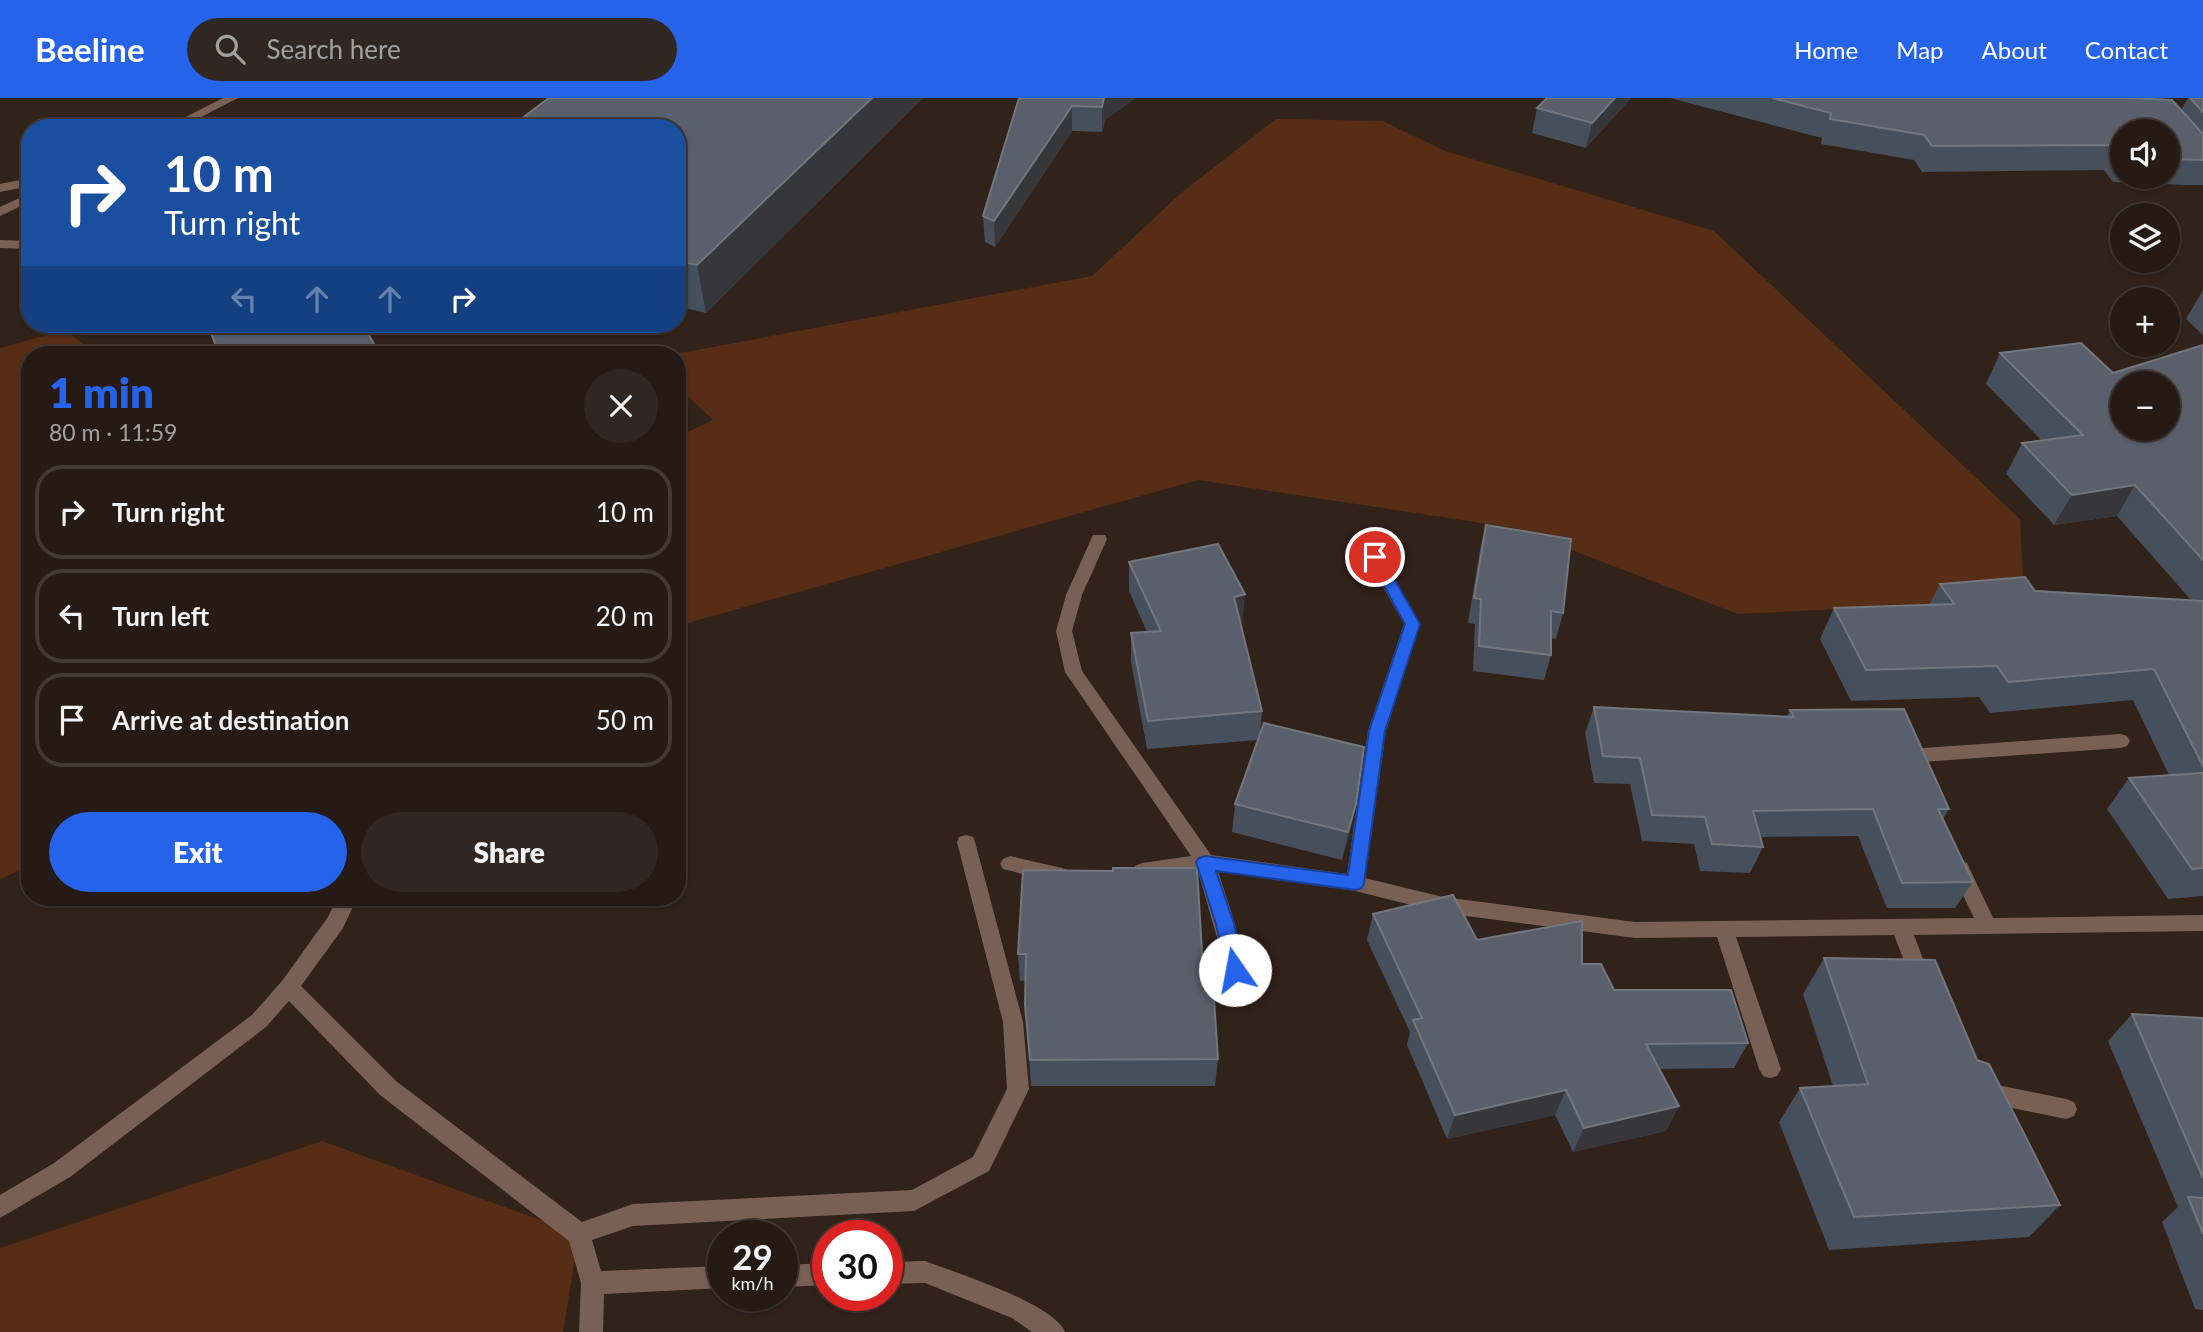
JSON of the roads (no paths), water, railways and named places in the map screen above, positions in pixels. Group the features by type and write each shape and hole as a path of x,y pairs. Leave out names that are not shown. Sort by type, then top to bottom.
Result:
{"street":[{"path":"189,119 232,98"},
{"path":"0,188 21,184"},
{"path":"0,212 21,202"},
{"path":"0,244 21,245"},
{"path":"1355,883 1377,731 1412,624 1362,535"},
{"path":"1099,539 1074,595 1064,631 1074,672 1205,862 1225,924 1235,970"},
{"path":"1920,780 1909,756 2121,741"},
{"path":"579,1234 633,1214 914,1200 981,1164 1018,1089 1013,1022 966,842"},
{"path":"1953,852 1987,925"},
{"path":"1128,873 1205,862 1355,883 1443,905 1635,930 2203,923"},
{"path":"1010,864 1076,879"},
{"path":"0,1207 62,1170 258,1021 289,987 336,922 343,906"},
{"path":"1901,928 1929,1001"},
{"path":"1724,929 1770,1069"},
{"path":"289,987 388,1088 579,1234 593,1283 591,1332"},
{"path":"1961,1087 2066,1109"},
{"path":"903,1273 925,1272 1020,1310 1053,1332"},
{"path":"593,1283 707,1278"}]}
